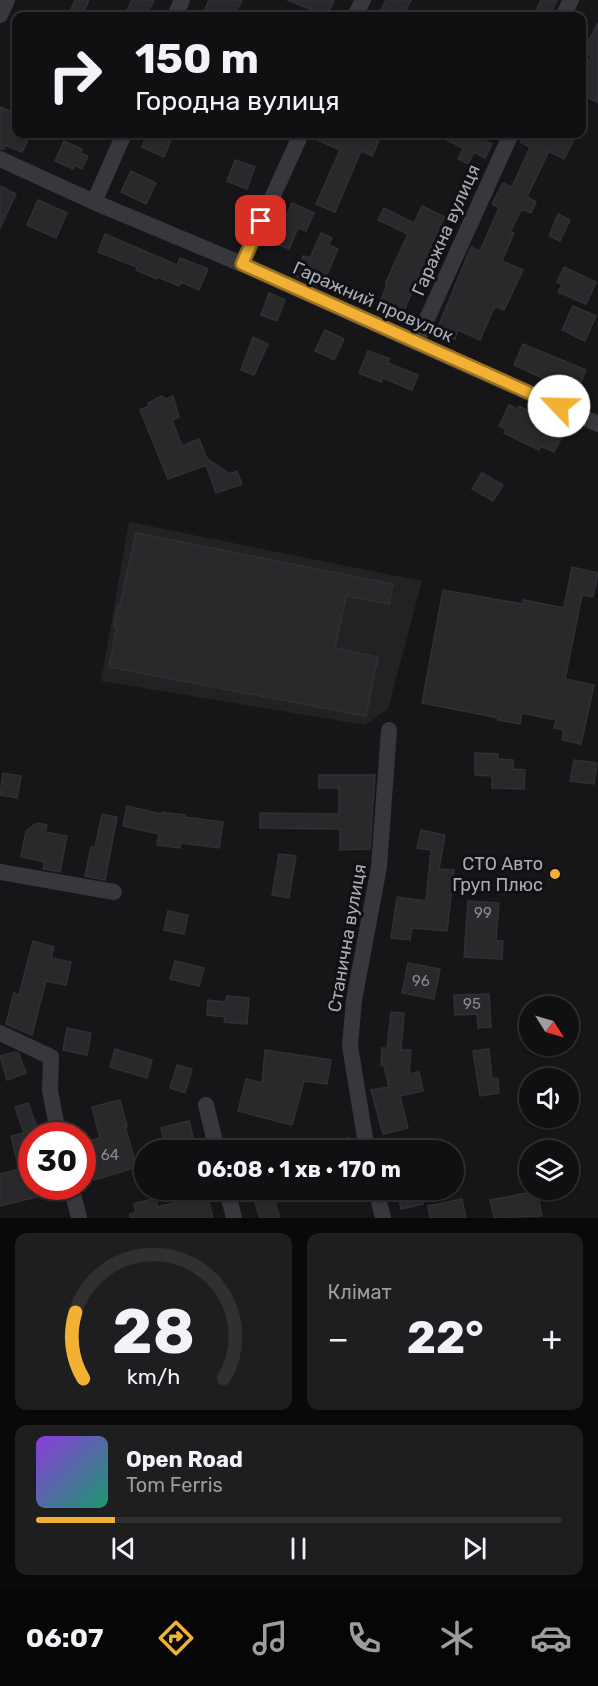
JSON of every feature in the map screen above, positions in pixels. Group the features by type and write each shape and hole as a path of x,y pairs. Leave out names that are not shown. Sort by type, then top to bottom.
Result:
{"street":[{"path":"0,15 7,0"},
{"path":"94,202 122,138"},
{"path":"242,264 300,138"},
{"name":"Гаражна вулиця","path":"416,343 508,138"},
{"name":"Гаражний провулок","path":"0,159 94,202 242,264 598,424"},
{"name":"Станична вулиця","path":"365,1140 350,1046 354,1000 379,867 389,730"},
{"path":"0,872 114,892"},
{"path":"0,1033 51,1057 50,1091 56,1122"},
{"path":"206,1105 215,1140"},
{"path":"74,1200 79,1218"},
{"path":"230,1200 234,1218"},
{"path":"378,1200 383,1218"}],"shaded area":[{"path":"129,522 422,581 388,709 365,725 101,681"}],"building":[{"path":"75,0 89,0 84,12 70,12"},
{"path":"132,0 154,0 148,12 126,12"},
{"path":"209,0 242,0 236,12 204,12"},
{"path":"287,0 334,0 329,12 317,12"},
{"path":"386,0 411,0 405,12 380,12"},
{"path":"541,0 557,0 551,12 535,12"},
{"path":"598,23 598,103 586,96 586,65 591,56 586,53 586,45"},
{"path":"0,107 12,112 12,138 29,138 22,152 5,145 4,149 0,149"},
{"path":"145,138 172,138 164,157 142,147"},
{"path":"313,138 380,138 372,156 361,151 335,212 316,204 340,150"},
{"path":"443,138 479,138 492,144 485,158 474,152 468,164 458,159 463,148"},
{"path":"522,138 574,138 564,159 549,151 527,197 536,202 531,213 522,209 510,232 514,233 502,261 523,270 504,310 495,306 480,340 458,330 455,339 436,332 471,247 480,251 499,208 492,204 503,183 512,187 530,147 520,142"},
{"path":"64,141 82,149 80,153 88,156 82,169 74,165 73,169 55,161"},
{"path":"235,160 255,167 247,189 227,181"},
{"path":"131,171 156,183 146,204 121,192"},
{"path":"0,186 16,194 0,228"},
{"path":"38,200 67,213 56,238 27,225"},
{"path":"292,203 314,213 306,231 298,228 289,249 270,241 276,226 280,228"},
{"path":"422,206 445,217 430,247 434,249 424,269 422,268 400,320 376,310 408,234 378,220 384,208 414,223"},
{"path":"558,214 570,220 560,241 549,236"},
{"path":"321,233 332,238 329,245 338,249 326,277 321,275 316,286 295,276 303,256 310,258"},
{"path":"105,234 177,265 180,258 208,269 199,290 181,282 179,286 158,277 157,279 136,270 137,267 98,252"},
{"path":"564,267 596,282 586,304 558,292 562,284 557,282"},
{"path":"269,293 285,300 277,321 261,315"},
{"path":"573,306 596,316 585,341 562,330"},
{"path":"325,330 344,339 334,360 315,351"},
{"path":"253,337 268,344 254,375 241,370"},
{"path":"523,344 586,370 576,394 514,365"},
{"path":"368,351 390,359 388,363 418,375 412,390 383,378 381,382 359,373"},
{"path":"161,396 166,399 173,396 179,417 172,420 182,446 199,439 207,459 230,474 237,471 242,484 216,493 206,465 168,479 140,410"},
{"path":"509,405 517,409 519,406 533,413 530,420 563,435 554,452 541,446 539,450 504,433 506,429 499,426"},
{"path":"482,473 503,485 493,501 472,489"},
{"path":"136,533 393,584 389,604 346,596 335,648 378,657 366,716 109,667 117,627 114,626 118,605 120,605"},
{"path":"572,567 598,573 593,597 582,595 565,679 594,685 581,744 562,740 564,730 554,728 556,720 522,713 520,724 422,703 443,590 523,604 523,600 564,608"},
{"path":"475,753 498,754 498,759 513,760 513,769 525,770 524,789 492,788 492,776 475,775"},
{"path":"574,760 597,763 594,784 570,781"},
{"path":"3,773 21,776 17,798 0,795"},
{"path":"319,775 375,775 370,849 340,850 340,829 260,828 260,813 339,814 339,788 319,788"},
{"path":"127,806 162,814 162,812 223,822 219,848 181,843 180,848 157,845 159,834 123,826"},
{"path":"102,814 117,817 105,880 85,876 91,847 95,848"},
{"path":"37,823 47,825 45,832 67,836 60,872 43,869 45,862 21,857 26,831"},
{"path":"421,830 445,835 439,869 454,870 447,931 412,928 410,940 391,938 397,897 426,901 431,850 417,848"},
{"path":"279,854 296,856 289,898 272,895"},
{"path":"468,901 499,903 496,941 503,941 502,959 464,957"},
{"path":"168,911 188,915 184,934 164,930"},
{"path":"33,941 54,947 51,958 71,962 66,985 46,981 32,1035 6,1024 14,993 19,995"},
{"path":"175,961 204,968 199,986 170,979"},
{"path":"408,963 440,969 434,999 402,993"},
{"path":"489,994 491,1027 478,1028 477,1014 455,1015 454,995"},
{"path":"227,996 249,998 247,1024 224,1022 225,1017 207,1015 208,1000 226,1002"},
{"path":"391,1012 404,1013 401,1050 411,1050 409,1074 419,1072 423,1091 400,1096 408,1128 383,1134 371,1090 389,1087 384,1066 381,1065 382,1048 387,1048"},
{"path":"67,1028 91,1033 87,1055 63,1050"},
{"path":"115,1049 152,1060 147,1078 110,1067"},
{"path":"489,1049 492,1079 498,1078 499,1093 480,1096 473,1051"},
{"path":"265,1050 331,1060 327,1084 304,1081 292,1125 238,1111 246,1079 262,1083"},
{"path":"15,1052 19,1054 26,1073 7,1080 0,1056"},
{"path":"177,1065 192,1069 185,1093 170,1088"},
{"path":"120,1100 134,1157 134,1168 96,1179 96,1139 100,1138 92,1107"},
{"path":"28,1103 35,1122 20,1122 15,1107"},
{"path":"189,1121 194,1140 164,1140 161,1128"},
{"path":"18,1134 18,1165 11,1136"},
{"path":"18,1169 18,1200 24,1200 0,1206 0,1174"},
{"path":"519,1194 519,1200 539,1200 542,1216 494,1218 490,1200"},
{"path":"156,1200 158,1207 184,1200 208,1200 213,1218 130,1218 130,1214 136,1212 134,1204"},
{"path":"254,1200 283,1200 275,1203 280,1218 260,1218"},
{"path":"399,1200 422,1200 423,1204 401,1209"},
{"path":"462,1200 466,1218 430,1218 428,1206"}],"place":[{"name":"СТО Авто Груп Плюс","path":"555,874"}],"route":[{"path":"261,221 242,264 559,406"}]}
